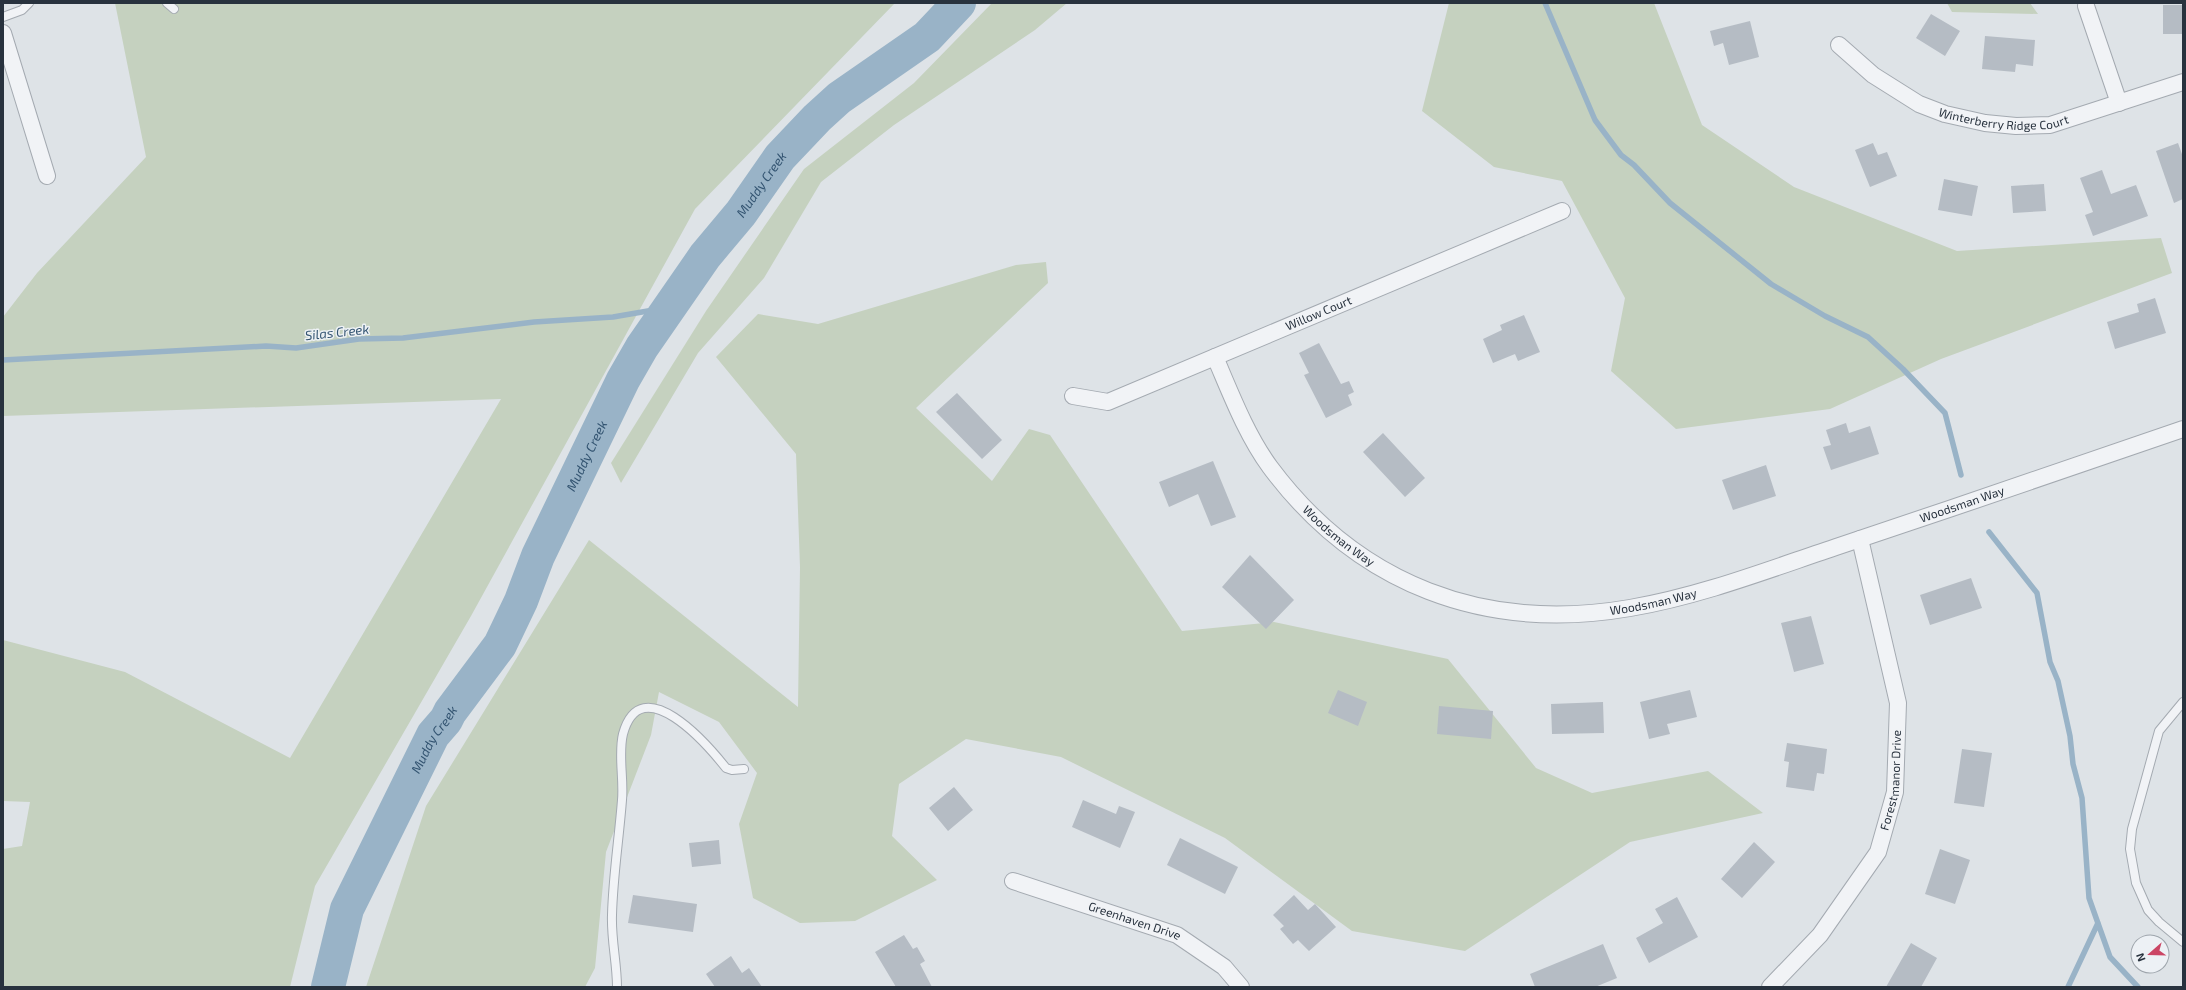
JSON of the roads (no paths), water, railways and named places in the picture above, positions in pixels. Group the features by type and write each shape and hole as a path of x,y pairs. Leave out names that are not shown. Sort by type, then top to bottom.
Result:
{"street":[{"path":"2086,6 2119,103"},
{"path":"3,33 47,176"},
{"name":"Winterberry Ridge Court","path":"1839,45 1873,75 1919,104 1945,114 1985,124 2016,126 2050,125 2183,82"},
{"name":"Willow Court","path":"1073,396 1108,402 1562,211"},
{"name":"Woodsman Way","path":"1215,357 1241,416 1264,458 1295,498 1326,530 1380,569 1412,585 1453,601 1496,610 1540,614 1578,613 1629,608 1727,584 2183,429"},
{"name":"Forestmanor Drive","path":"1770,987 1820,935 1878,852 1895,792 1898,703 1860,539"},
{"name":"Greenhaven Drive","path":"1013,881 1177,935 1224,967 1241,987"}],"lane":[{"path":"3,17 22,10 29,3"},
{"path":"167,3 174,9"},
{"path":"2183,702 2159,731 2132,829 2130,849 2136,883 2148,910 2159,922 2183,942"},
{"path":"617,987 616,958 612,933 614,868 622,799 623,735 631,717 640,710 651,707 670,714 683,723 726,768 732,770 744,769"}],"waterway":[{"name":"Muddy Creek","path":"328,987 347,909 433,735 446,720 450,712 500,645 521,601 538,556 623,380 642,347 705,256 741,213 780,157 817,118 839,98 927,37 959,3"},
{"path":"1545,3 1595,120 1621,155 1634,165 1670,203 1771,284 1825,316 1868,337 1903,369 1945,413 1961,475"},
{"name":"Silas Creek","path":"3,360 266,346 296,348 359,339 403,338 534,322 613,317 671,307"},
{"path":"1989,532 2037,593 2050,662 2058,681 2070,736 2073,764 2082,798 2089,898 2110,957 2138,987"},
{"path":"2068,987 2098,923"}]}
